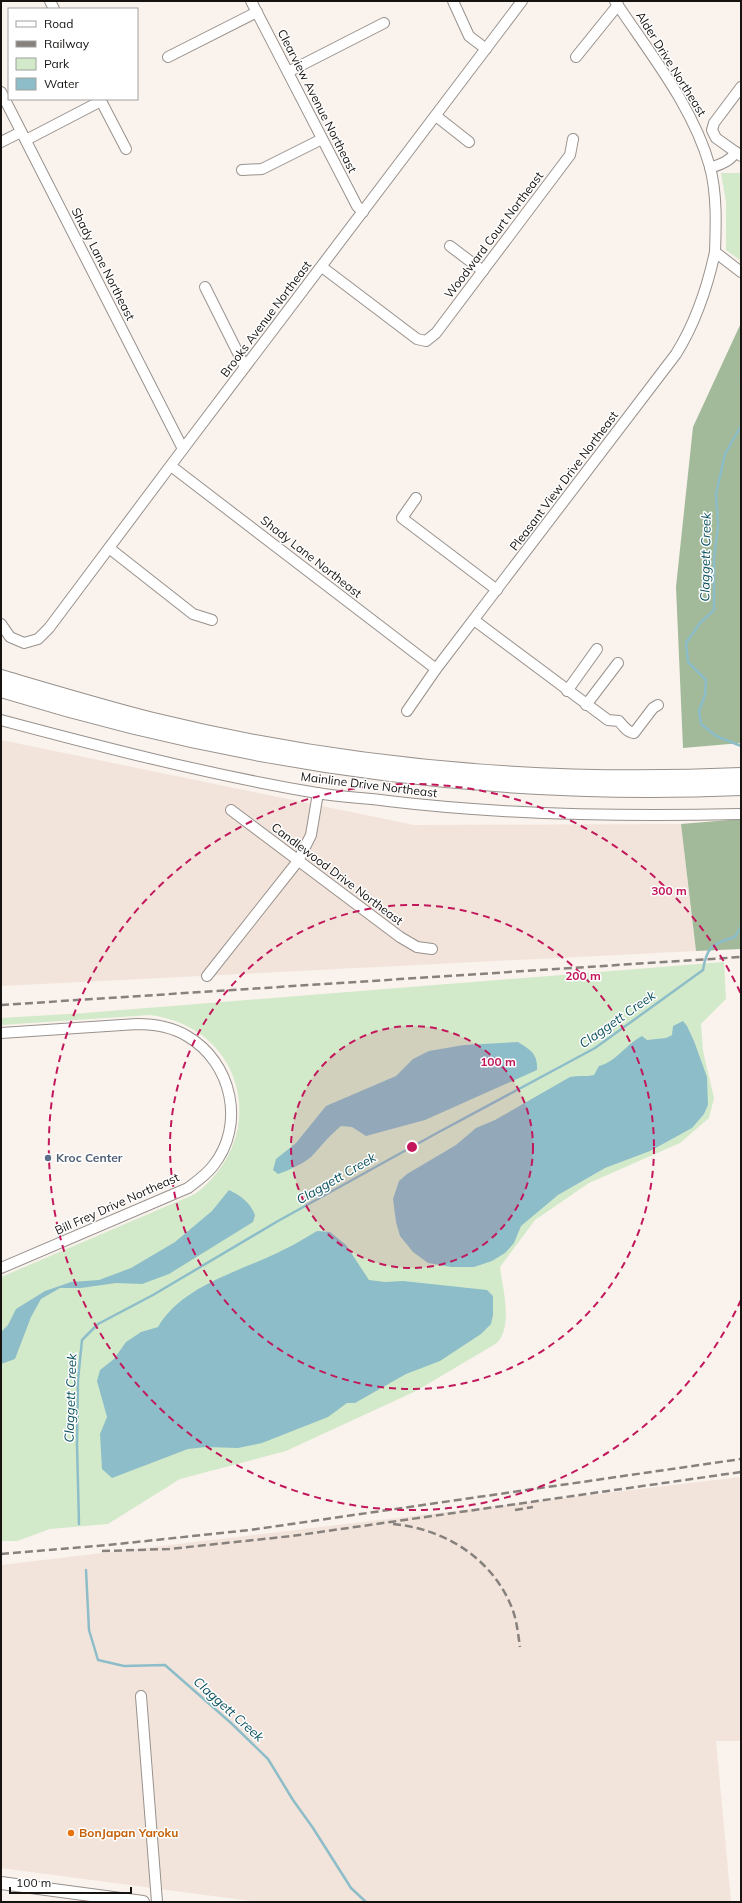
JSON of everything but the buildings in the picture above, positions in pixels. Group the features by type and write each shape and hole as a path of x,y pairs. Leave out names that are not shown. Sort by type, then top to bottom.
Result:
{"highway":[{"path":"1,677 154,720 288,748 356,758 456,769 561,776 735,781"},
{"path":"1,690 111,722 173,737 273,758 368,772 466,783 556,788 658,790 735,781"}],"main road":[{"path":"1,1883 143,1902"}],"street":[{"name":"Clearview Avenue Northeast","path":"251,1 357,206 363,212"},
{"path":"453,1 470,36 486,49"},
{"name":"Brooks Avenue Northeast","path":"1,624 10,637 24,643 34,641 46,632 522,1"},
{"path":"576,57 617,3"},
{"name":"Alder Drive Northeast","path":"617,3 691,118 710,168 716,222 716,252"},
{"path":"168,57 257,12"},
{"path":"288,72 384,24"},
{"path":"710,168 724,163 738,154 716,138 712,130 714,123 741,87"},
{"name":"Shady Lane Northeast","path":"1,92 183,449"},
{"path":"1,142 24,136 100,100 126,149"},
{"path":"436,116 469,142"},
{"path":"242,170 262,169 322,139"},
{"name":"Woodward Court Northeast","path":"322,267 417,339 426,341 436,333 570,155 573,139"},
{"path":"450,246 483,271"},
{"path":"716,252 741,272"},
{"name":"Pleasant View Drive Northeast","path":"406,711 436,669 676,354 689,334 702,305 716,252"},
{"path":"205,288 245,367"},
{"name":"Shady Lane Northeast","path":"171,466 436,669"},
{"path":"416,498 402,518 497,590"},
{"path":"109,548 193,614 212,620"},
{"path":"474,620 586,705 608,720 619,721 626,730 634,733 653,708 658,705"},
{"path":"567,690 597,649"},
{"path":"586,705 618,663"},
{"name":"Mainline Drive Northeast","path":"1,720 149,759 318,793 447,808 529,814 643,816 741,814"},
{"path":"207,976 298,861 311,835 318,793"},
{"name":"Candlewood Drive Northeast","path":"231,810 408,943 417,947 432,949"},
{"name":"Bill Frey Drive Northeast","path":"1,1033 138,1024 155,1024 169,1028 187,1035 211,1056 227,1085 231,1115 228,1134 221,1154 213,1166 188,1188 1,1268"},
{"path":"141,1696 157,1902"}],"shaded area":[{"path":"1,740 414,825 681,824 696,951 1,986"},
{"path":"741,1477 741,1741 716,1741 731,1902 257,1902 1,1868 1,1565"}],"green space":[{"path":"721,173 741,173 741,261 726,250 726,202"},
{"path":"741,323 741,743 683,748 676,587 693,427"},
{"path":"741,819 741,949 696,951 681,824"},
{"path":"724,962 726,999 701,1024 703,1051 714,1098 709,1118 680,1143 589,1183 535,1220 500,1267 505,1297 506,1318 502,1336 497,1343 416,1391 286,1451 180,1479 108,1524 50,1529 17,1541 1,1541 1,1277 195,1194 219,1170 233,1144 239,1115 237,1088 226,1062 208,1040 182,1024 150,1015 1,1025 1,1018 85,1013"}],"water":[{"path":"683,1021 694,1041 707,1077 708,1105 704,1114 692,1128 650,1151 605,1168 558,1195 521,1226 514,1243 505,1253 492,1261 474,1267 451,1267 428,1263 413,1252 400,1236 396,1222 393,1199 399,1181 407,1174 456,1145 476,1128 495,1120 570,1077 594,1075 599,1066 616,1057 642,1036 647,1040 666,1038 672,1035 673,1026"},
{"path":"518,1042 533,1053 536,1060 537,1070 425,1120 366,1136 352,1127 341,1126 312,1156 304,1162 278,1174 273,1170 276,1159 296,1143 326,1106 396,1076 413,1059 429,1051 464,1045"},
{"path":"229,1190 241,1197 251,1206 255,1215 253,1222 169,1274 142,1284 116,1283 81,1288 60,1288 41,1299 31,1317 15,1359 1,1364 1,1332 8,1325 16,1309 45,1291 71,1282 99,1280 131,1268 175,1242 212,1211"},
{"path":"317,1231 330,1232 346,1245 369,1280 385,1282 403,1281 487,1290 493,1296 493,1315 491,1324 481,1334 440,1361 406,1374 355,1403 347,1403 328,1417 262,1443 238,1448 206,1447 188,1449 112,1478 102,1469 100,1434 107,1417 97,1381 100,1370 114,1359 126,1342 141,1332 158,1327 169,1312 182,1300 198,1289 215,1280 269,1257"}],"waterway":[{"name":"Claggett Creek","path":"741,426 725,454 716,494 718,526 714,559 714,610 700,623 686,643 688,662 706,680 705,695 699,711 701,724 716,736 741,746"},
{"name":"Claggett Creek","path":"79,1524 77,1444 78,1380 82,1340 98,1324 153,1295 278,1221 595,1048 703,970 709,950 716,944 735,937 741,927"},
{"name":"Claggett Creek","path":"86,1570 89,1630 98,1660 124,1666 165,1665 231,1723 268,1759 351,1888 366,1902"}],"railway":[{"path":"1,1005 741,957"},
{"path":"1,1554 108,1545 250,1530 741,1459"},
{"path":"102,1551 169,1549 292,1536 741,1472"},
{"path":"515,1510 533,1507"},
{"path":"393,1524 431,1532 464,1549 479,1561 492,1574 503,1590 512,1608 520,1647"}],"place":[{"name":"Kroc Center","path":"48,1158"},
{"name":"BonJapan Yaroku","path":"71,1833"}]}
